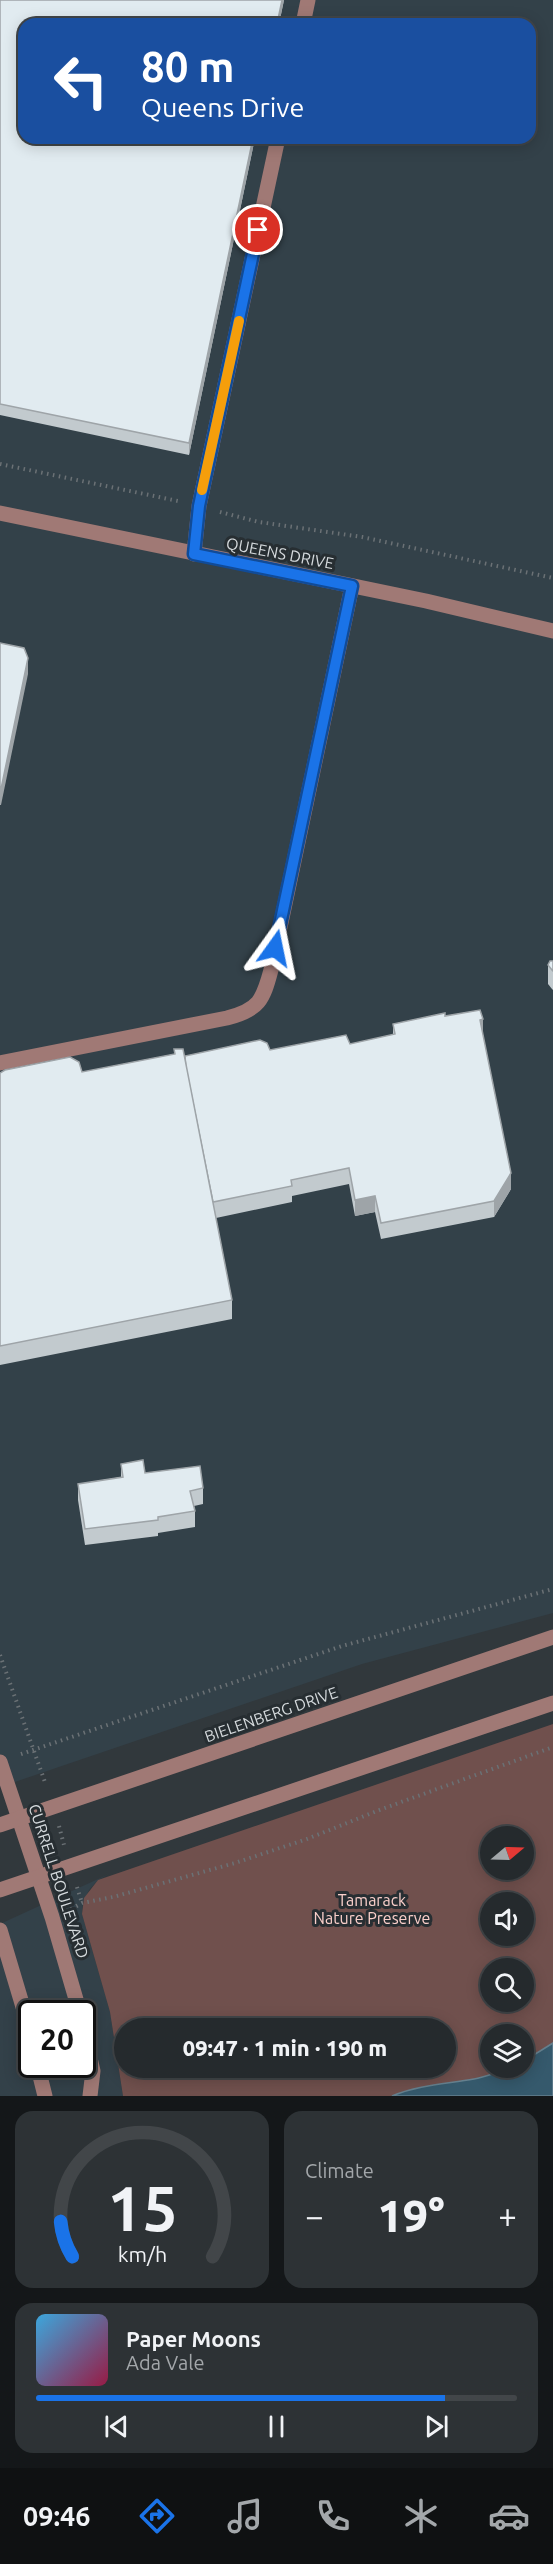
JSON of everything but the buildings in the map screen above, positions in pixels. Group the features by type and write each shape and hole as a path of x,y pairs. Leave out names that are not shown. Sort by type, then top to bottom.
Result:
{"street":[{"path":"304,18 308,0"},
{"path":"194,554 199,506 277,144"},
{"name":"QUEENS DRIVE","path":"0,513 352,586 553,631"},
{"path":"0,1063 244,1014 263,998 352,586"},
{"name":"BIELENBERG DRIVE","path":"0,1825 553,1637"},
{"path":"0,1890 553,1703"},
{"name":"CURRELL BOULEVARD","path":"0,1762 39,1877 76,2000"},
{"path":"0,1930 21,2000"},
{"path":"40,2078 45,2096"},
{"path":"90,2096 92,2078"}],"path":[{"path":"0,464 166,498"},
{"path":"234,516 259,522 362,537 553,578"},
{"path":"0,1654 35,1749 342,1646 553,1589"},
{"path":"82,1903 114,1897 235,1863 307,1839 438,1788 553,1747"}],"shaded area":[{"path":"0,0 553,0 553,1613 362,1664 0,1787"},
{"path":"109,1874 98,1880 89,1890 83,1902 82,1914 110,2012 114,2038 114,2078 120,2078 123,2096 0,2096 0,1924"}],"green space":[{"name":"Tamarack Nature Preserve","path":"553,1724 553,2096 123,2096 120,2078 456,2078 456,2018 114,2018 114,2038 110,2012 82,1914 84,1898 98,1880"}],"water":[{"path":"553,2043 553,2096 392,2096 422,2087 480,2077 534,2078 534,2055"}],"slow traffic":[{"path":"202,490 239,321"}],"route":[{"path":"258,230 199,506 194,554 352,586 275,948"}]}
